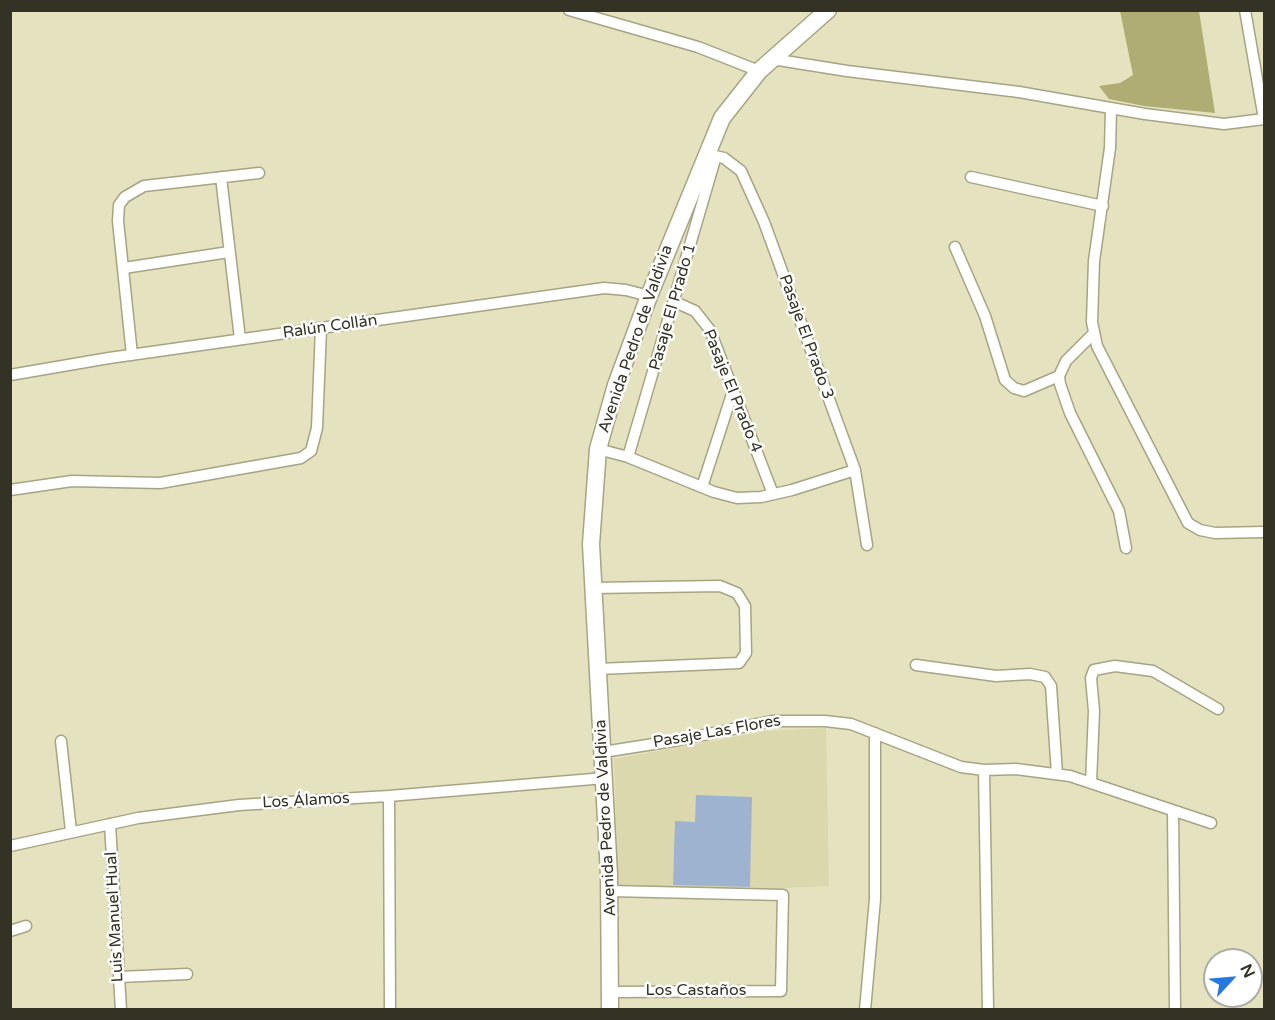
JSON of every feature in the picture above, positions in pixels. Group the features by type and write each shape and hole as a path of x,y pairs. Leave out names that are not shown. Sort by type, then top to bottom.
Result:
{"main road":[{"name":"Avenida Pedro de Valdivia","path":"610,1010 610,891 591,522 598,449 616,385 649,296 711,155 722,118 759,71 828,10"}],"street":[{"path":"569,10 698,46 759,71"},
{"path":"772,59 847,71 1019,92 1112,109 1224,124 1264,119 1245,10"},
{"path":"1112,109 1103,206 1094,261 1092,322 1097,346 1188,523 1200,530 1215,533 1264,532"},
{"name":"Pasaje El Prado 1","path":"628,457 675,302 711,155"},
{"name":"Pasaje El Prado 3","path":"711,155 736,166 745,177 855,470 867,545"},
{"path":"132,355 118,221 119,205 124,197 144,186 259,172"},
{"path":"221,177 240,339"},
{"path":"971,177 1103,206"},
{"path":"955,247 985,316 1005,380 1014,388 1024,391 1059,375 1066,361 1095,333"},
{"path":"124,268 229,252"},
{"name":"Ralún Collán","path":"10,375 240,339 604,288 626,290 649,296"},
{"name":"Pasaje El Prado 4","path":"675,302 695,311 706,323 773,494"},
{"path":"10,490 72,481 160,483 301,458 310,451 317,428 321,328"},
{"path":"1059,375 1070,413 1119,510 1126,548"},
{"path":"702,487 733,391"},
{"path":"598,449 628,457 702,487 737,498 773,494 855,470"},
{"path":"593,588 720,586 737,593 745,606 746,652 742,661 732,665 598,669"},
{"path":"916,665 996,676 1045,677 1051,687 1057,774"},
{"path":"1090,783 1094,670 1115,666 1153,671 1218,708"},
{"name":"Pasaje Las Flores","path":"603,752 680,740 772,721 825,721 851,724 950,764 984,770 1057,774 1211,823"},
{"path":"865,1010 875,899 875,733"},
{"path":"61,741 71,831"},
{"path":"984,770 988,1010"},
{"name":"Los Álamos","path":"10,846 110,824 239,805 389,796 605,778"},
{"path":"389,796 390,1010"},
{"path":"1173,811 1175,1010"},
{"name":"Luis Manuel Hual","path":"110,824 121,1010"},
{"name":"Los Castaños","path":"610,891 783,895 781,991 611,992"},
{"path":"10,931 26,926"},
{"path":"119,977 187,974"}],"shaded area":[{"path":"1120,11 1199,11 1215,113 1144,106 1109,99 1099,86 1120,83 1133,75"},
{"path":"826,728 829,886 762,889 618,886 614,759 767,731"}],"building":[{"path":"696,795 752,797 750,887 673,885 675,821 695,822"}]}
